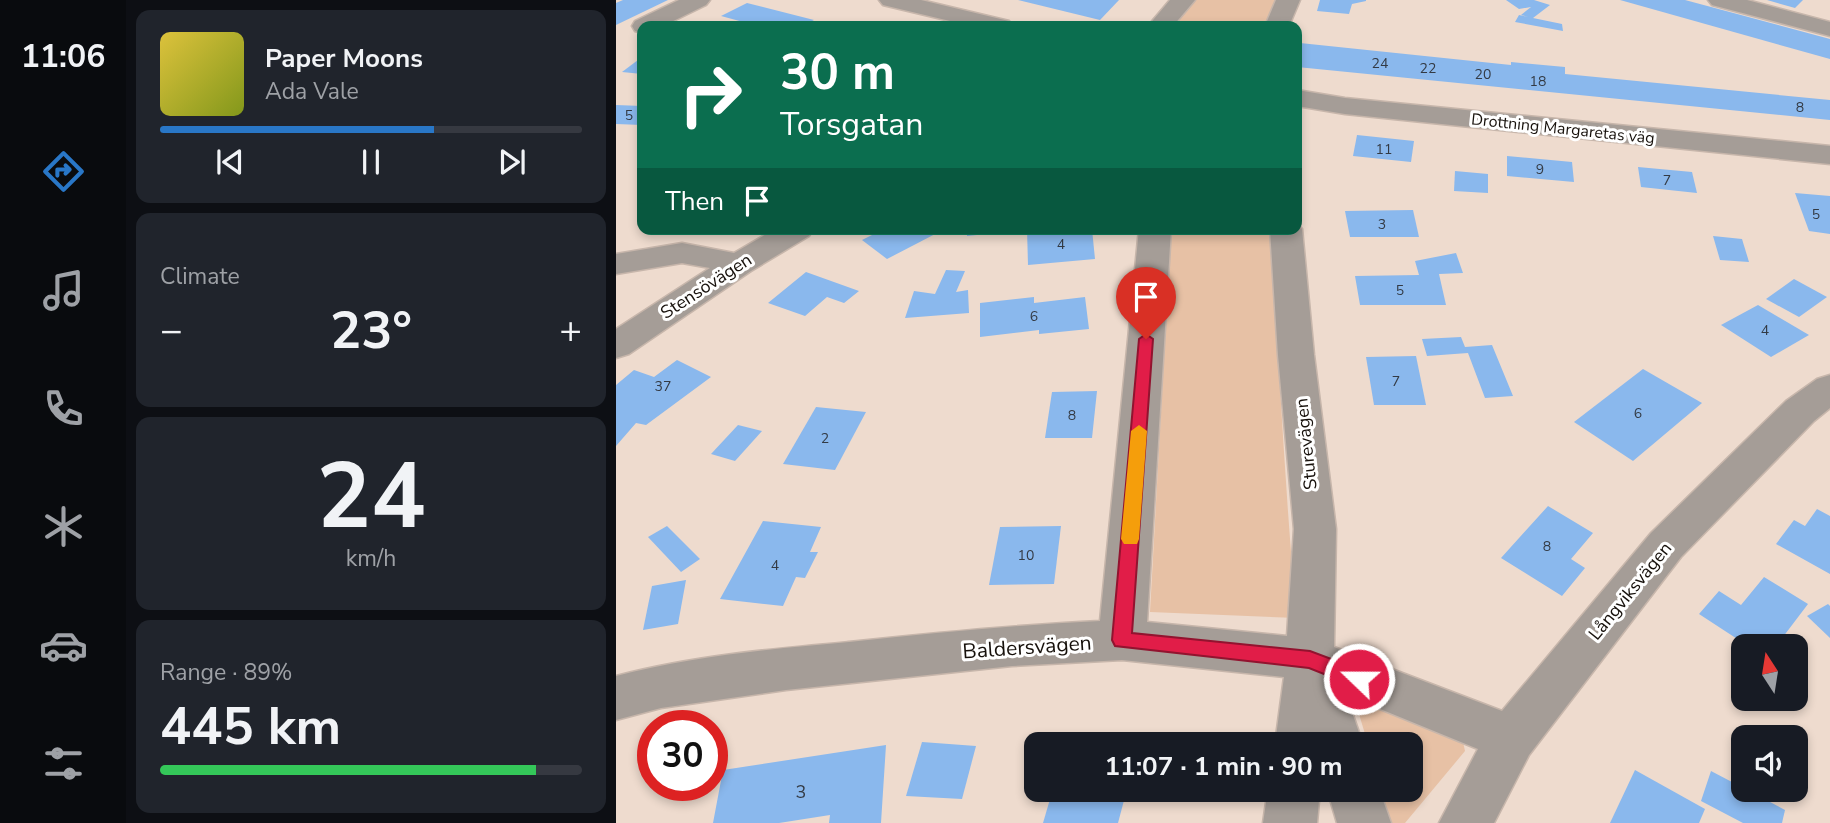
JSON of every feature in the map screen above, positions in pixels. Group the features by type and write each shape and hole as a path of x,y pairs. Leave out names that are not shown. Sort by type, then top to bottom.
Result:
{"street":[{"path":"655,21 698,0"},
{"path":"891,0 979,21"},
{"path":"1164,21 1183,0"},
{"path":"1279,21 1288,0"},
{"path":"1720,0 1830,29"},
{"name":"Drottning Margaretas väg","path":"1302,99 1345,106 1830,155"},
{"name":"Stensövägen","path":"616,346 739,264 788,235"},
{"path":"1122,640 1155,235"},
{"name":"Sturevägen","path":"1286,235 1296,355 1315,529 1310,659 1301,732"},
{"path":"616,264 682,253 739,264"},
{"name":"Långviksvägen","path":"1465,823 1511,738 1666,545 1800,411 1830,388"},
{"name":"Baldersvägen","path":"616,698 661,686 786,669 1012,646 1122,640 1310,659 1511,738"},
{"name":"Sturevägen","path":"1310,659 1334,732"},
{"path":"1290,823 1292,802"},
{"path":"1357,802 1364,823"}],"shaded area":[{"path":"1182,0 1288,0 1279,21 1163,21"},
{"path":"1171,235 1269,235 1297,618 1150,612"},
{"path":"1372,703 1463,742 1465,751 1423,801 1423,732 1364,732 1359,714 1363,706"},
{"path":"1384,802 1422,802 1405,823 1392,823"}],"building":[{"path":"623,0 668,0 616,25 616,3"},
{"path":"1018,0 1119,0 1100,20"},
{"path":"1320,0 1366,1 1352,4 1349,14 1317,11"},
{"path":"1506,0 1534,0 1550,5 1533,18 1562,24 1563,31 1515,22 1519,15 1529,17 1521,15 1531,7 1519,9"},
{"path":"1620,0 1685,0 1830,39 1830,59"},
{"path":"1767,0 1803,0 1795,8"},
{"path":"747,3 814,20 740,21 721,16"},
{"path":"1302,43 1511,65 1511,62 1565,67 1565,74 1830,100 1830,120 1302,67"},
{"path":"637,61 637,74 622,72"},
{"path":"616,105 637,106 637,125 616,124"},
{"path":"1357,135 1414,141 1411,162 1353,156"},
{"path":"1507,156 1572,162 1574,182 1507,176"},
{"path":"1638,167 1692,172 1697,193 1641,187"},
{"path":"1455,171 1488,174 1488,193 1454,191"},
{"path":"1795,193 1830,196 1830,234 1809,231"},
{"path":"1413,210 1419,237 1350,237 1345,211"},
{"path":"872,235 933,235 887,259 862,240"},
{"path":"1027,235 1093,235 1095,259 1028,265"},
{"path":"1713,236 1742,239 1749,262 1720,260"},
{"path":"1456,253 1463,273 1439,274 1446,305 1360,305 1355,276 1419,275 1415,261"},
{"path":"946,270 965,271 956,292 968,290 969,313 905,318 914,291 935,294"},
{"path":"806,272 859,291 844,303 827,297 805,316 768,303"},
{"path":"1794,279 1827,297 1799,317 1766,299"},
{"path":"1034,297 1034,303 1085,297 1089,329 1039,334 1039,330 980,337 980,303"},
{"path":"1758,305 1809,335 1771,357 1721,325"},
{"path":"1461,337 1465,347 1492,345 1513,396 1485,398 1468,353 1427,356 1422,339"},
{"path":"1416,356 1426,405 1374,405 1366,357"},
{"path":"677,360 711,377 646,425 636,423 616,446 616,385 634,370 654,377"},
{"path":"1643,369 1702,403 1633,461 1574,422"},
{"path":"1097,391 1092,438 1045,438 1052,392"},
{"path":"816,407 866,412 835,470 783,464"},
{"path":"738,425 762,431 735,461 711,454"},
{"path":"1548,506 1593,533 1571,559 1585,568 1562,596 1501,558"},
{"path":"1817,509 1830,516 1830,574 1776,544 1794,520 1805,526"},
{"path":"763,521 821,527 810,552 818,552 805,578 796,577 783,606 720,599"},
{"path":"667,526 700,559 681,572 648,537"},
{"path":"1061,526 1054,584 989,585 1000,527"},
{"path":"1764,577 1808,604 1785,634 1731,635 1699,614 1719,591 1741,605"},
{"path":"686,580 678,624 643,630 652,586"},
{"path":"1828,604 1830,606 1830,638 1807,616"},
{"path":"922,742 976,746 962,799 906,796"},
{"path":"886,745 881,823 829,823 830,815 779,823 713,823 717,801 728,801 728,769"},
{"path":"1635,770 1705,809 1699,823 1610,823"},
{"path":"1711,771 1731,782 1731,802 1770,802 1785,810 1782,823 1743,823 1701,801"},
{"path":"1049,802 1124,802 1118,823 1043,823"}],"slow traffic":[{"path":"1130,539 1139,431"}],"route":[{"path":"1146,339 1122,640 1310,659 1359,679"}]}
